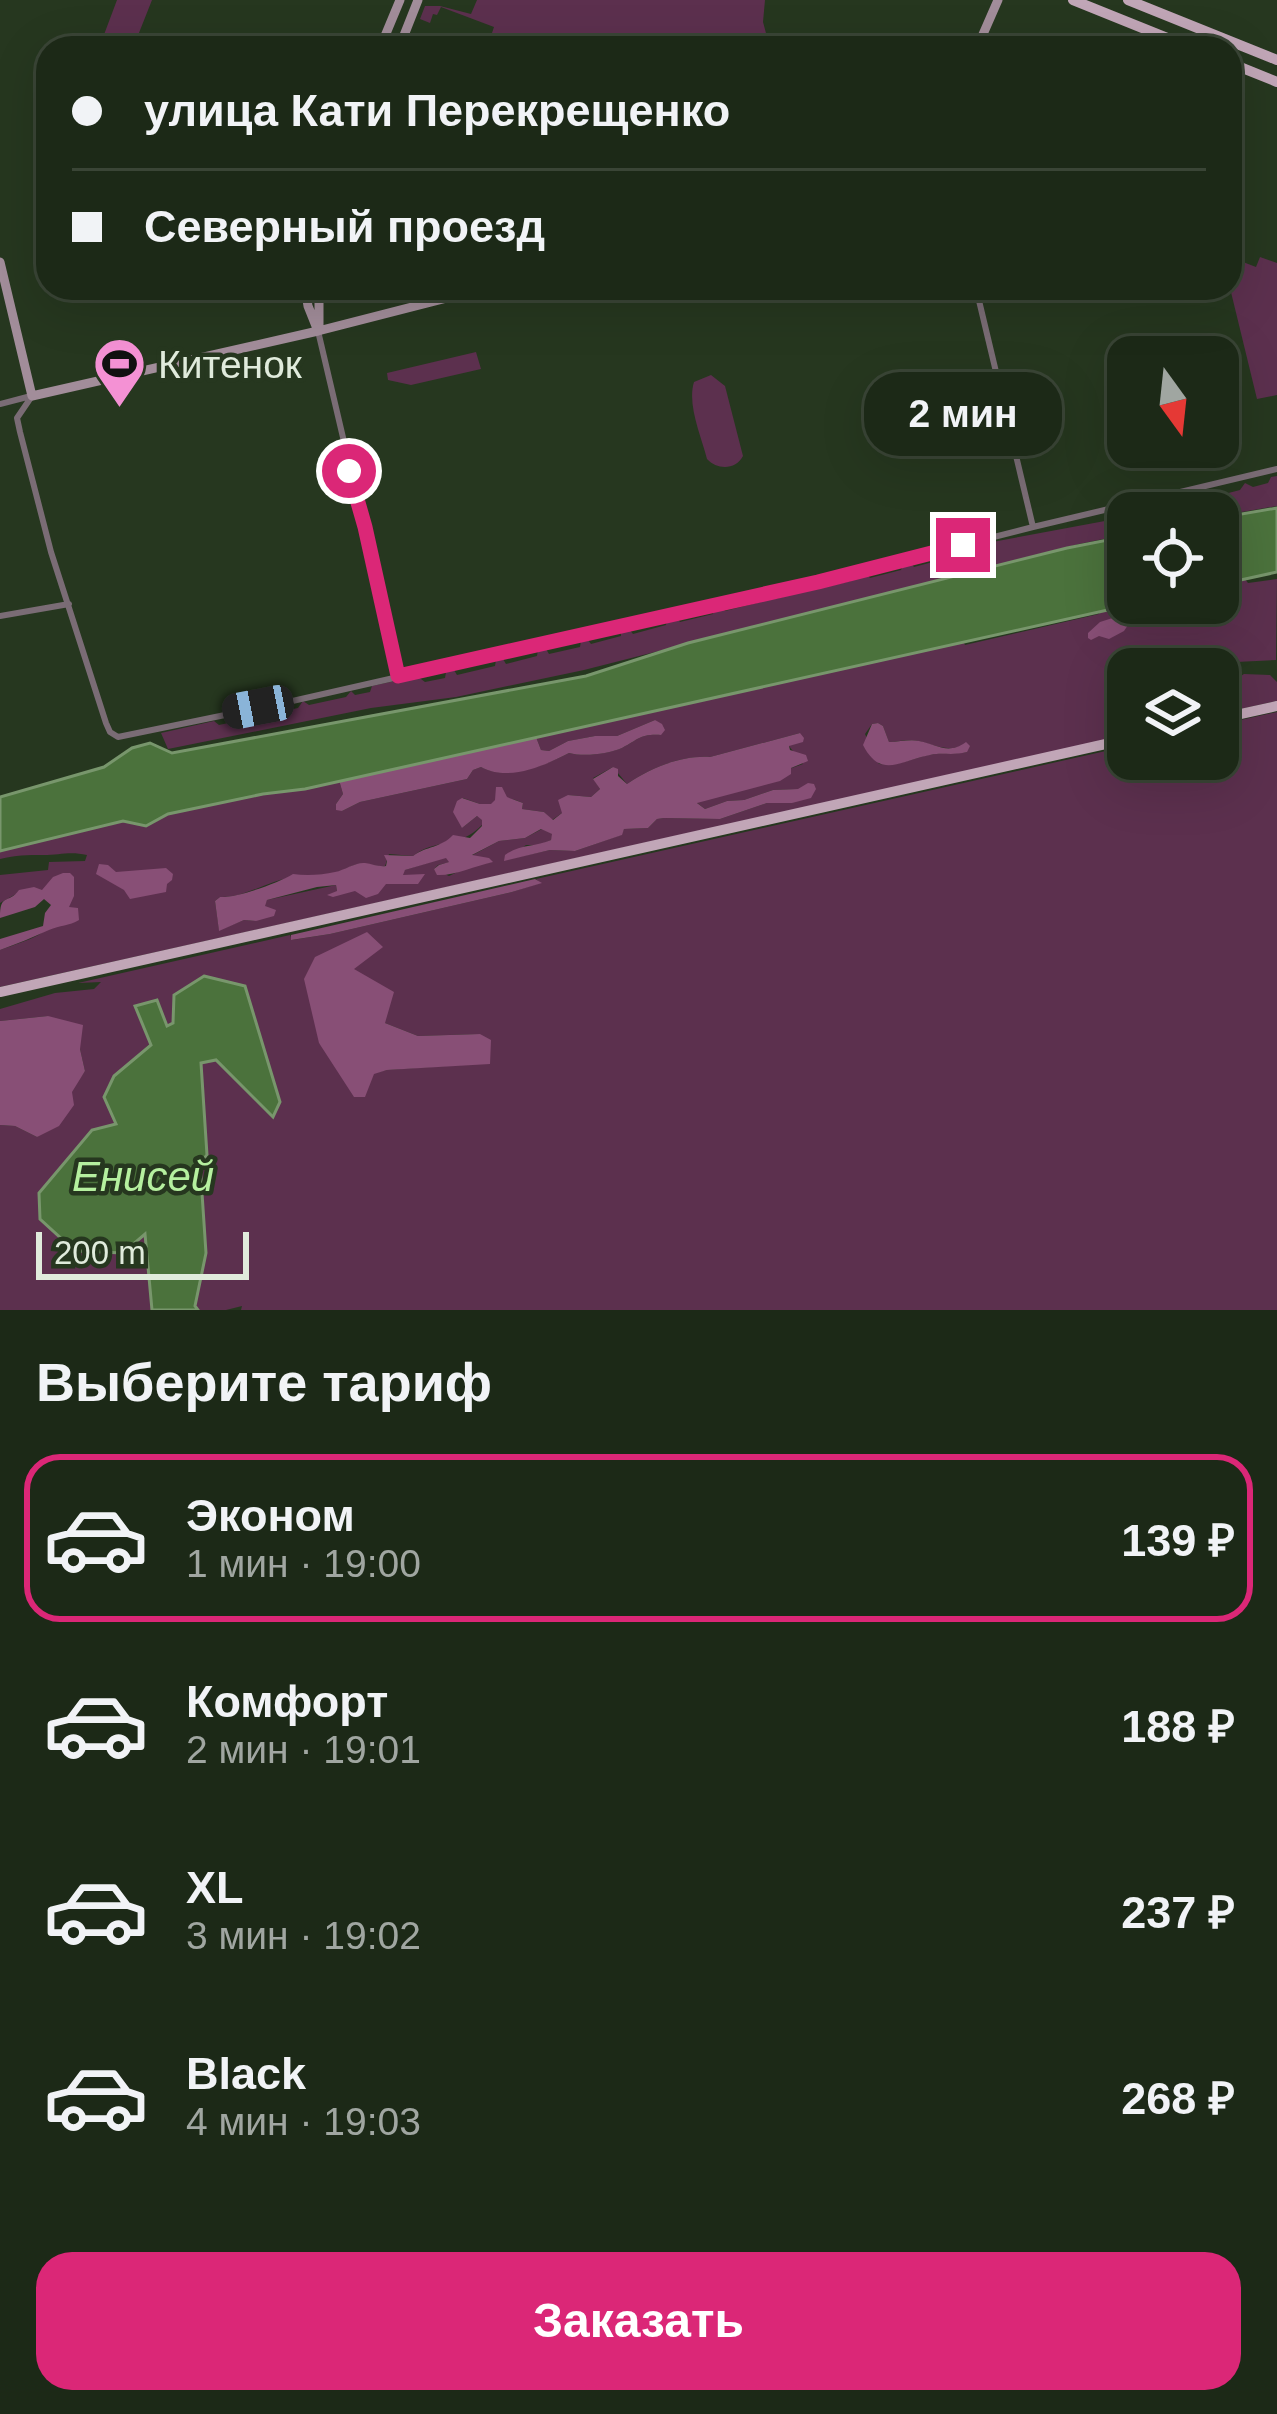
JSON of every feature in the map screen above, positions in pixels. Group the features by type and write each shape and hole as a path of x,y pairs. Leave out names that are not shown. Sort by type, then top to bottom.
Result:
{"main road":[{"path":"1073,0 1162,36"},
{"path":"1128,0 1217,36"},
{"path":"1242,46 1277,60"},
{"path":"1242,68 1277,82"},
{"path":"1239,714 1277,706"},
{"path":"0,992 1107,745"}],"street":[{"path":"385,36 400,0"},
{"path":"404,36 418,0"},
{"path":"982,36 998,0"},
{"path":"0,262 32,396 17,418 51,552 106,724 114,736 288,702 818,582 1277,470"},
{"path":"307,300 398,676"},
{"path":"318,331 319,300"},
{"path":"0,404 439,300"},
{"path":"979,300 1034,526"},
{"path":"0,616 69,604"}],"shaded area":[{"path":"117,0 152,0 138,36 104,36"},
{"path":"477,0 765,0 767,36 491,36 494,27 441,7 430,23 420,19 425,6 440,6 471,14"},
{"path":"1260,257 1277,263 1277,395 1257,399 1233,300 1242,300 1242,262 1256,267"},
{"path":"476,352 481,369 411,385 388,380 387,373"},
{"path":"711,375 725,386 743,456 726,467 707,459 692,400 694,382"},
{"path":"1277,476 1277,506 1239,512 1239,492 1232,492 1245,483 1253,487 1268,483"},
{"path":"1107,521 1107,538 584,670 168,749 161,733 251,718 259,711 264,715 298,708 303,701 309,705 346,697 351,691 355,695 370,692 372,686 417,676 425,682 445,678 446,672 454,670 457,675 495,666 496,660 506,664 537,656 538,650 546,649 549,654 580,647 581,641 591,644 621,636 621,630 633,634 666,625 667,620 680,622 713,614 714,608 725,611 761,602 762,596 776,599 802,588 851,581 853,576 866,573 870,578 901,570 910,562 914,567 944,559 946,553 955,551 959,556 986,550 987,543"},
{"path":"1277,579 1276,660 1239,662 1239,648 1107,648 1107,740 0,987 0,950 46,930 68,907 42,890 16,894 0,903 0,875 48,870 49,862 85,861 87,855 0,859 0,851 123,821 152,824 168,814 339,780 343,794 336,804 342,811 360,802 467,779 481,767 514,772 569,753 603,753 644,736 661,735 655,720 617,736 568,741 549,751 541,750 536,737 963,641 965,645 1107,609 1111,624 1099,635 1125,624 1239,624 1239,580","holes":["872,724 883,726 889,742 962,746 967,752 879,764 865,734","800,733 789,746 803,764 696,802 705,809 773,790 798,789 792,803 767,803 720,819 657,819 648,828 624,829 621,835 575,851 550,850 505,860 526,845 551,840 553,834 542,829 525,838 499,841 471,856 491,862 449,876 434,869 450,862 446,857 405,870 374,888 337,891 336,885 267,900 256,921 244,920 219,930 215,901 220,897 358,864 385,866 389,854 413,856 465,837 482,825 482,819 477,816 462,828 463,798 480,804 510,799 552,820 562,813 568,795 591,797 600,789 593,778 613,767 627,784 677,760 710,757"]},
{"path":"1100,622 1129,624 1109,639 1091,640 1088,633"},
{"path":"1270,675 1277,682 1277,701 1239,709 1239,677"},
{"path":"1277,712 1277,1310 241,1310 242,1306 198,1310 206,1253 200,1163 207,1154 201,1063 216,1059 273,1117 280,1102 173,1023 114,1076 116,1125 145,1233 152,1310 0,1310 0,1125 15,1126 37,1137 85,1071 80,1049 48,1016 0,1021 0,1009 55,993 94,989 101,982 78,983 290,935 292,940 330,934 512,892 540,883 536,879 1107,751 1107,780 1239,780 1239,720","holes":["367,932 353,968 385,1023 418,1036 480,1034 490,1063 374,1073 319,1043"]},
{"path":"655,720 665,730 661,735 644,736 616,750 569,753 514,773 481,767 467,779 336,810 343,794 339,780 536,737 541,750 549,751 568,741 617,736"},
{"path":"878,723 889,742 915,740 948,748 966,742 970,746 967,752 884,765 863,745 872,724"},
{"path":"800,733 803,742 789,746 790,750 806,755 808,761 791,768 791,774 697,803 705,809 808,783 816,789 811,798 767,803 720,819 657,819 648,828 624,829 622,835 575,851 550,850 504,861 510,851 551,840 552,834 541,829 472,855 493,862 437,875 434,869 449,862 446,858 405,870 403,875 425,874 418,884 386,884 378,894 366,898 355,891 333,897 327,895 337,891 336,885 317,887 267,900 265,906 276,910 274,916 244,920 219,931 215,901 220,897 293,874 330,873 361,863 386,866 384,855 413,856 453,835 470,838 482,820 477,816 462,828 453,812 462,798 491,804 496,787 502,787 507,797 523,803 522,809 544,812 553,820 562,813 558,800 568,795 591,797 600,789 593,779 613,767 627,784 677,760 710,757"},
{"path":"99,864 116,872 166,868 172,880 166,892 130,899 124,890 96,874"},
{"path":"63,873 74,877 69,907 78,908 79,920 0,950 0,939 43,926 51,905 44,899 35,907 0,918 3,902 19,890 42,890"},
{"path":"535,879 542,883 291,940 291,935"},
{"path":"367,932 383,947 354,969 394,992 385,1023 418,1036 480,1034 491,1040 490,1064 387,1070 374,1074 365,1097 354,1097 319,1043 304,979 315,957"},
{"path":"48,1016 83,1025 80,1049 85,1071 72,1092 74,1105 59,1126 37,1137 15,1126 0,1125 0,1021"}],"water":[{"path":"1277,508 1277,572 1239,580 1239,514"},
{"path":"1107,540 1107,610 305,789 168,814 146,826 123,821 0,851 0,797 104,767 132,748 150,743 172,753 586,676 688,643"},
{"name":"Енисей","path":"204,976 245,986 280,1102 273,1117 216,1060 201,1063 207,1155 200,1163 206,1253 198,1310 152,1310 145,1234 123,1253 75,1251 40,1219 39,1193 92,1130 116,1124 104,1097 114,1076 151,1045 135,1006 157,1000 167,1026 173,1023 174,995"}],"place":[{"name":"Китенок","path":"119,410"}],"route":[{"path":"349,471 398,676 963,545"}]}
